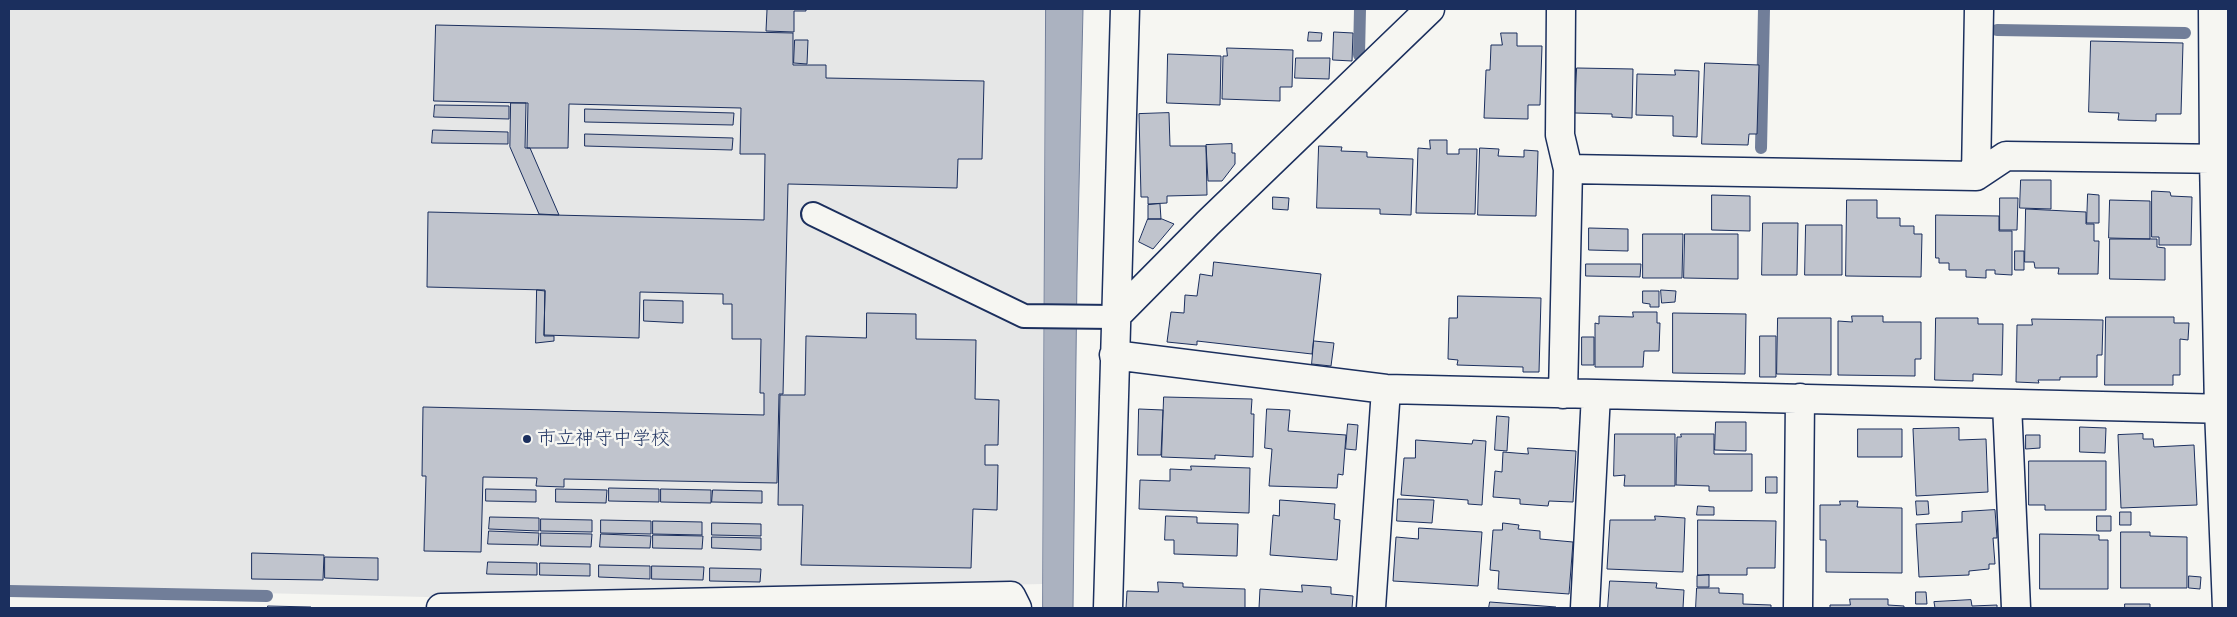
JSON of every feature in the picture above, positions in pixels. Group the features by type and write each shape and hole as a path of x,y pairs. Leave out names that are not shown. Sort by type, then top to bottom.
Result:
{"street":[{"path":"1108,608 1125,9"},
{"path":"1115,317 1215,216 1430,9"},
{"path":"1561,9 1560,135 1568,170 1563,394"},
{"path":"1976,176 1980,9"},
{"path":"2213,9 2221,159 2227,608"},
{"path":"1568,170 1976,176 2006,156 2221,159"},
{"path":"1114,355 1386,389 2224,409"},
{"path":"1371,608 1386,389"},
{"path":"1585,608 1596,394"},
{"path":"1798,608 1800,398"},
{"path":"2007,404 2016,608"},
{"path":"441,608 1011,596 1017,608"}],"lane":[{"path":"813,214 1024,316 1115,317"}],"shaded area":[{"name":"市立神守中学校","path":"9,9 1046,9 1043,584 426,597 9,587"},
{"path":"1046,9 1083,9 1077,275 1073,608 1043,608"}],"building":[{"path":"748,9 806,9 806,11 794,11 794,32 766,31 767,10"},
{"path":"436,25 793,33 793,65 826,65 826,78 984,81 982,159 958,159 957,188 788,184 783,394 779,394 777,483 564,479 564,487 536,486 537,478 483,477 481,552 424,551 426,476 422,476 423,407 764,415 764,393 760,393 761,339 732,339 732,304 723,304 723,294 640,292 639,338 544,335 545,290 427,287 428,212 764,220 765,154 740,154 741,108 569,104 568,148 527,148 528,103 434,101"},
{"path":"1309,32 1322,33 1321,41 1308,41"},
{"path":"1334,32 1353,33 1352,61 1333,60"},
{"path":"1501,33 1517,33 1517,46 1542,46 1540,105 1528,105 1528,119 1484,118 1486,70 1490,70 1491,45 1502,45"},
{"path":"795,40 808,40 807,64 794,63"},
{"path":"2091,41 2183,43 2181,114 2156,114 2156,121 2118,120 2119,113 2089,112"},
{"path":"1227,48 1293,50 1292,87 1280,87 1280,101 1222,99 1223,56 1227,56"},
{"path":"1168,54 1221,56 1220,105 1167,103"},
{"path":"1296,58 1330,58 1329,79 1295,78"},
{"path":"1705,63 1759,65 1757,134 1749,134 1748,145 1702,144"},
{"path":"1577,68 1633,69 1632,118 1612,117 1612,114 1575,113"},
{"path":"1675,70 1699,71 1697,137 1673,136 1673,116 1636,115 1637,74 1675,75"},
{"path":"511,103 526,103 525,148 530,148 559,215 539,214 510,147"},
{"path":"435,105 509,106 509,119 434,117"},
{"path":"585,109 734,113 733,125 585,122"},
{"path":"1169,113 1170,146 1206,146 1207,195 1167,196 1167,203 1148,204 1148,197 1141,197 1139,114"},
{"path":"433,130 508,132 508,144 432,143"},
{"path":"585,134 733,138 732,150 585,146"},
{"path":"1430,140 1447,140 1447,154 1459,154 1459,149 1477,149 1475,214 1416,213 1418,148 1430,149"},
{"path":"1232,144 1232,153 1235,153 1235,164 1222,181 1208,181 1206,145"},
{"path":"1319,146 1342,147 1341,151 1367,152 1367,157 1413,159 1411,215 1380,214 1380,209 1317,208"},
{"path":"1480,148 1499,149 1498,156 1524,157 1524,150 1538,151 1536,216 1478,215"},
{"path":"2021,180 2051,180 2051,209 2020,208"},
{"path":"2152,191 2170,192 2171,196 2192,197 2191,245 2159,245 2159,237 2152,237"},
{"path":"2088,194 2099,195 2099,223 2087,223"},
{"path":"1712,195 1750,196 1750,231 1712,230"},
{"path":"1273,197 1289,198 1288,210 1273,209"},
{"path":"2000,198 2018,198 2017,230 2000,230"},
{"path":"1847,200 1877,200 1877,218 1900,218 1900,226 1914,226 1914,234 1922,234 1921,277 1846,276"},
{"path":"2110,200 2150,201 2150,239 2109,238"},
{"path":"1160,204 1161,219 1148,219 1148,205"},
{"path":"2026,209 2086,212 2086,224 2094,224 2094,241 2099,241 2098,274 2058,274 2059,268 2035,268 2034,262 2025,262"},
{"path":"1936,215 1999,216 1999,231 2012,231 2012,275 1995,274 1995,270 1986,270 1986,278 1966,277 1966,270 1949,270 1949,263 1939,263 1939,258 1936,258"},
{"path":"1148,219 1162,219 1174,224 1153,249 1139,242"},
{"path":"1763,223 1798,223 1797,275 1762,275"},
{"path":"1806,225 1842,225 1842,275 1805,275"},
{"path":"1589,228 1628,229 1628,251 1589,250"},
{"path":"1643,234 1683,234 1682,278 1643,278"},
{"path":"1685,234 1738,234 1738,279 1684,278"},
{"path":"2110,239 2157,239 2157,247 2165,248 2165,280 2110,279"},
{"path":"2015,251 2024,251 2024,270 2015,270"},
{"path":"1214,262 1321,274 1312,354 1197,341 1197,345 1167,342 1171,312 1184,313 1185,295 1197,296 1200,274 1212,276"},
{"path":"1586,264 1641,264 1640,277 1586,276"},
{"path":"537,290 545,291 544,336 554,336 554,341 536,343"},
{"path":"1661,290 1676,291 1675,302 1662,303"},
{"path":"1643,291 1659,291 1659,307 1650,307 1650,304 1643,303"},
{"path":"1458,296 1541,298 1539,372 1523,372 1523,367 1457,365 1458,360 1448,359 1449,318 1457,318"},
{"path":"644,300 683,301 683,323 644,321"},
{"path":"1633,312 1657,312 1657,323 1660,323 1659,351 1644,351 1643,367 1595,367 1595,323 1599,324 1599,316 1633,317"},
{"path":"867,313 916,314 916,339 976,340 975,399 999,400 998,445 985,445 985,465 998,465 997,510 973,509 971,568 801,565 803,505 778,505 780,395 805,395 806,336 866,338"},
{"path":"1673,313 1746,314 1745,374 1673,373"},
{"path":"1852,316 1883,316 1883,322 1921,322 1921,359 1915,359 1915,376 1838,375 1838,321 1852,322"},
{"path":"2106,317 2174,317 2174,323 2189,323 2188,340 2180,339 2180,375 2173,375 2173,385 2105,385"},
{"path":"1778,318 1831,318 1831,375 1777,374"},
{"path":"1936,318 1978,318 1978,324 2003,324 2002,375 1973,374 1973,381 1935,380"},
{"path":"2032,319 2103,320 2102,355 2097,355 2097,377 2060,377 2060,380 2038,380 2039,383 2016,382 2017,325 2032,325"},
{"path":"1760,336 1776,336 1776,377 1760,377"},
{"path":"1582,337 1594,337 1594,365 1582,365"},
{"path":"1314,341 1334,343 1331,366 1312,364"},
{"path":"1164,397 1252,399 1251,414 1254,414 1253,457 1215,455 1215,459 1162,457"},
{"path":"1139,409 1163,410 1161,455 1138,455"},
{"path":"1267,409 1290,410 1288,431 1346,435 1343,475 1338,474 1337,488 1269,486 1272,449 1265,448"},
{"path":"1497,416 1509,417 1507,451 1495,450"},
{"path":"1716,422 1746,422 1746,451 1715,450"},
{"path":"1348,424 1358,425 1356,450 1346,449"},
{"path":"2080,427 2106,428 2105,453 2080,452"},
{"path":"1959,428 1959,440 1986,439 1988,492 1916,496 1913,429"},
{"path":"1858,429 1902,429 1902,457 1858,457"},
{"path":"1615,434 1675,434 1675,486 1624,486 1625,475 1614,476"},
{"path":"1681,434 1714,434 1714,454 1752,454 1752,491 1709,491 1709,486 1676,485 1677,437 1681,437"},
{"path":"2143,434 2143,439 2153,439 2154,447 2194,445 2197,505 2121,508 2118,435"},
{"path":"2026,435 2040,435 2040,448 2026,449"},
{"path":"1416,440 1472,444 1473,440 1486,441 1482,505 1468,504 1468,500 1401,495 1404,458 1415,458"},
{"path":"1528,448 1576,451 1573,502 1549,501 1548,506 1520,504 1520,499 1493,497 1495,471 1502,472 1503,452 1528,454"},
{"path":"2029,461 2106,461 2106,510 2045,510 2045,505 2029,505"},
{"path":"1191,466 1250,468 1249,513 1139,509 1140,480 1170,481 1170,469 1191,470"},
{"path":"1766,477 1777,477 1777,493 1766,493"},
{"path":"609,488 659,489 659,502 609,501"},
{"path":"486,489 536,490 536,502 486,501"},
{"path":"556,489 607,490 606,503 556,502"},
{"path":"661,489 711,490 711,503 661,502"},
{"path":"713,490 762,491 762,503 712,502"},
{"path":"1398,499 1434,500 1432,523 1397,521"},
{"path":"1280,500 1335,504 1334,519 1340,520 1337,560 1270,555 1273,515 1279,516"},
{"path":"1840,501 1858,501 1857,507 1902,508 1902,573 1826,572 1826,540 1820,540 1820,505 1840,505"},
{"path":"1916,501 1928,501 1929,514 1917,515"},
{"path":"1698,506 1714,507 1714,515 1697,515"},
{"path":"1995,510 1997,538 1993,538 1995,564 1989,564 1989,569 1969,571 1969,575 1919,577 1916,524 1962,522 1962,512"},
{"path":"2120,512 2131,512 2131,525 2120,525"},
{"path":"1166,516 1197,517 1197,523 1238,524 1237,556 1174,554 1174,540 1165,540"},
{"path":"1655,516 1685,518 1683,572 1607,569 1610,520 1655,520"},
{"path":"2097,516 2111,516 2111,531 2097,531"},
{"path":"490,517 539,518 539,531 489,529"},
{"path":"541,519 592,520 592,532 541,531"},
{"path":"601,520 651,521 651,534 601,533"},
{"path":"1698,520 1776,521 1775,568 1747,568 1747,575 1698,575"},
{"path":"653,521 702,522 702,535 653,534"},
{"path":"712,523 761,524 761,536 712,535"},
{"path":"1503,523 1519,525 1518,529 1540,531 1540,539 1573,542 1569,594 1498,589 1499,571 1490,570 1493,530 1502,530"},
{"path":"1419,528 1482,532 1478,586 1393,581 1396,537 1418,539"},
{"path":"489,531 539,533 538,545 488,544"},
{"path":"2121,532 2150,532 2150,536 2187,537 2187,588 2121,588"},
{"path":"541,533 592,534 591,547 541,546"},
{"path":"601,534 651,536 650,548 600,547"},
{"path":"2040,534 2099,535 2099,540 2108,540 2108,589 2040,589"},
{"path":"653,535 703,536 702,549 653,548"},
{"path":"712,537 761,538 761,550 712,548"},
{"path":"252,553 324,555 323,580 252,579"},
{"path":"325,557 378,558 378,580 325,578"},
{"path":"488,562 537,563 537,575 487,574"},
{"path":"540,563 590,564 590,576 540,575"},
{"path":"599,565 650,566 650,579 599,577"},
{"path":"652,566 704,567 703,580 652,579"},
{"path":"710,568 761,569 760,582 710,581"},
{"path":"1709,575 1709,587 1697,587 1697,576"},
{"path":"2189,576 2201,577 2200,589 2189,588"},
{"path":"1610,581 1657,583 1656,588 1684,590 1683,608 1608,608"},
{"path":"1158,582 1183,583 1183,587 1245,589 1245,608 1126,608 1127,591 1158,592"},
{"path":"1302,585 1331,587 1331,594 1353,596 1352,608 1259,608 1260,589 1302,592"},
{"path":"1697,588 1719,588 1719,593 1743,594 1743,604 1771,605 1771,608 1696,608"},
{"path":"1916,592 1926,592 1927,604 1916,604"},
{"path":"1850,599 1888,599 1888,605 1904,606 1904,608 1830,608 1830,605 1850,605"},
{"path":"1971,600 1972,606 1997,605 1997,608 1935,608 1934,602"},
{"path":"1490,602 1556,607 1556,608 1489,608"},
{"path":"2125,604 2150,604 2150,608 2125,608"},
{"path":"268,606 311,607 311,608 268,608"}],"waterway":[{"path":"1359,55 1360,9"},
{"path":"1761,148 1764,9"},
{"path":"1997,30 2185,33"},
{"path":"9,591 267,596"}],"place":[{"name":"市立神守中学校","path":"527,439"}]}
